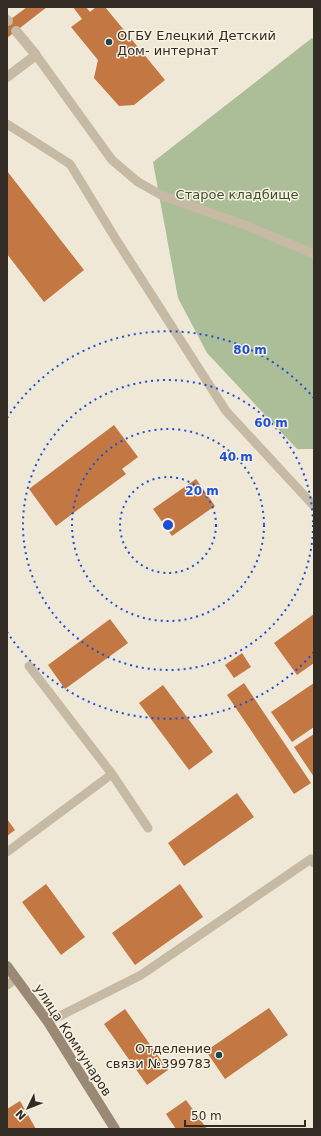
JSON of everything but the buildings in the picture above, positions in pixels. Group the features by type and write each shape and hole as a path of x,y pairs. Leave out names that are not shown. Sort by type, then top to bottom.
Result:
{"main road":[{"name":"улица Коммунаров","path":"7,966 48,1022 115,1129"}],"street":[{"path":"7,77 36,56 16,31"}],"lane":[{"path":"36,56 112,160 138,182 163,196 245,225 314,254"},
{"path":"7,124 70,164 117,241 226,411 314,506"},
{"path":"29,666 112,774 148,828"},
{"path":"7,852 112,774"},
{"path":"48,1022 141,975 311,859 314,863"},
{"path":"7,985 16,979"}],"green space":[{"name":"Старое кладбище","path":"312,38 314,40 314,449 297,449 207,353 178,298 153,162"}],"place":[{"name":"ОГБУ Елецкий Детский Дом- интернат","path":"109,42"},
{"name":"Отделение связи №399783","path":"219,1055"}]}
